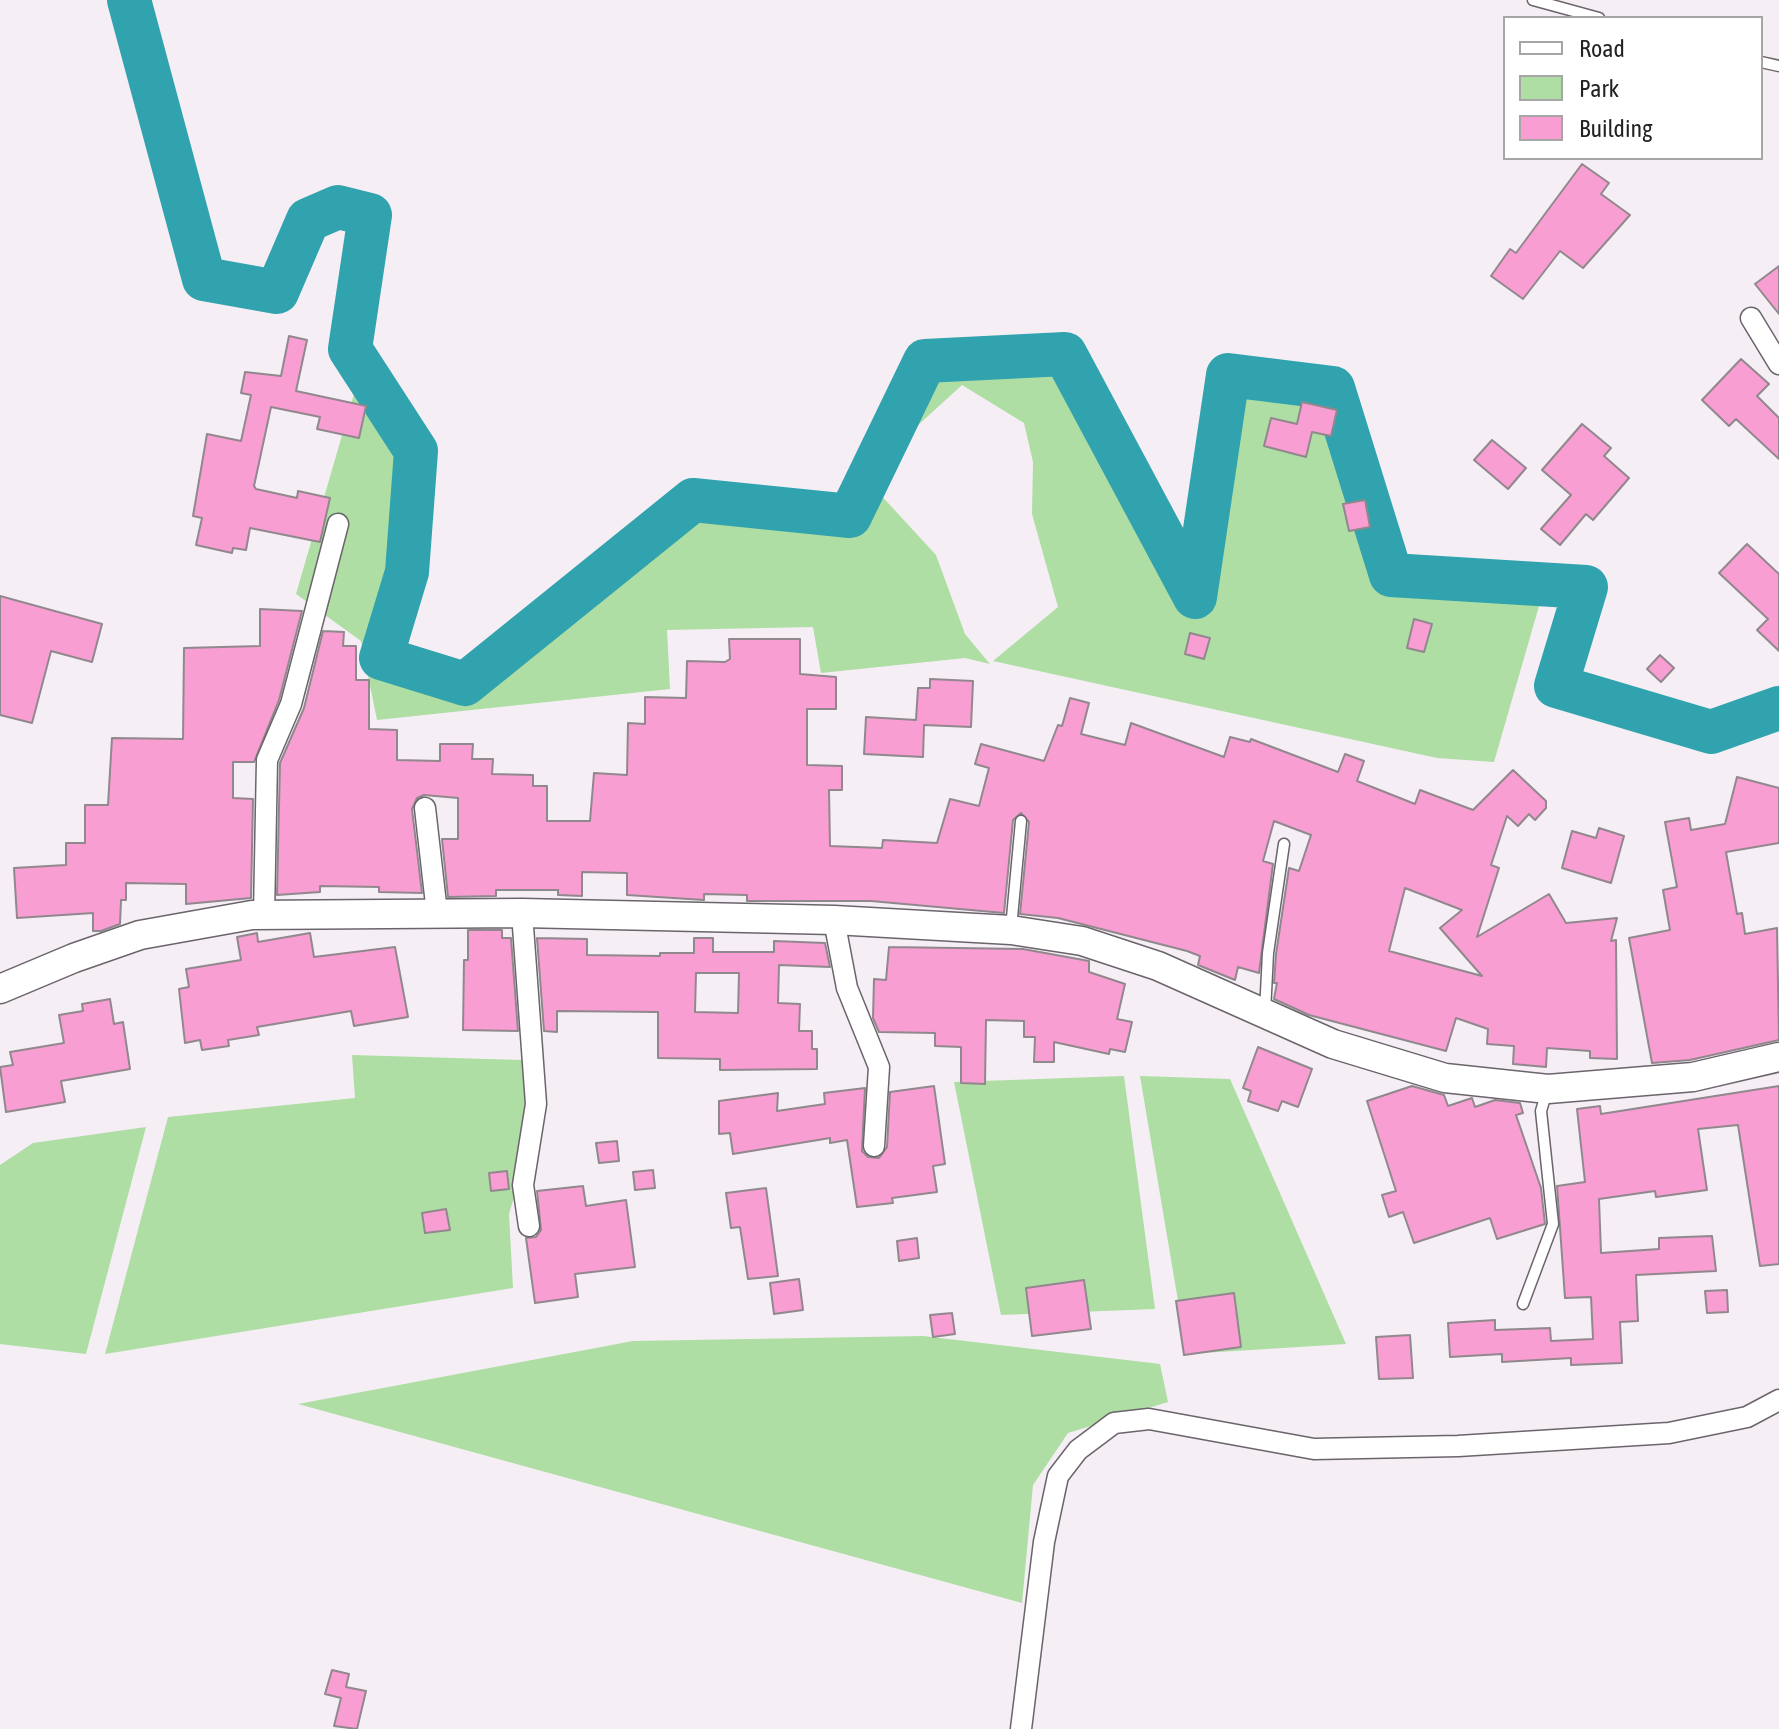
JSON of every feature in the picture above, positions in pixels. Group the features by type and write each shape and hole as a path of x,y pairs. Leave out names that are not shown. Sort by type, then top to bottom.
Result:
{"street":[{"path":"1751,318 1779,364"},
{"path":"264,914 267,760 291,704 338,524"},
{"path":"425,808 437,913"},
{"path":"0,989 140,935 219,919 264,914 522,913 834,920 1047,933 1118,950 1333,1044 1445,1078 1548,1089 1693,1077 1779,1057"},
{"path":"522,913 536,1104 523,1185 529,1226"},
{"path":"834,920 847,988 879,1067 874,1146"},
{"path":"1021,1729 1044,1542 1058,1476 1078,1450 1114,1423 1149,1419 1314,1449 1458,1446 1669,1433 1747,1417 1779,1400"}],"lane":[{"path":"1533,0 1592,16"},
{"path":"1011,930 1021,821"},
{"path":"1264,1014 1268,953 1284,844"},
{"path":"1523,1304 1553,1224 1541,1111 1548,1089"}],"green space":[{"path":"1032,338 1085,346 1188,556 1216,358 1348,380 1400,565 1550,568 1494,762 1437,758 993,661 1058,607 1032,514 1033,462 1024,423 962,385 916,427 877,491 936,555 965,634 990,664 965,658 821,673 813,627 667,630 670,689 377,720 361,641 296,594 367,349 434,453 429,557 400,642 465,665 694,484 840,495 919,341"},
{"path":"352,1055 522,1060 535,1126 509,1214 513,1288 105,1354 168,1117 355,1098"},
{"path":"1124,1076 1155,1309 1001,1315 954,1082"},
{"path":"1140,1076 1230,1079 1346,1344 1187,1354"},
{"path":"146,1127 86,1354 0,1344 0,1165 33,1143"},
{"path":"923,1336 1160,1364 1168,1402 1068,1433 1033,1485 1022,1603 298,1404 633,1341"}],"building":[{"path":"1582,164 1609,183 1601,194 1630,215 1583,268 1560,251 1523,299 1491,276 1510,249 1516,253"},
{"path":"1779,266 1779,314 1755,284"},
{"path":"289,336 307,340 296,391 366,406 359,438 317,429 320,417 271,407 254,486 297,498 298,491 330,498 320,542 250,528 246,550 233,548 232,553 196,545 202,518 193,516 207,434 241,441 251,395 241,393 245,372 281,376"},
{"path":"1741,359 1769,384 1757,396 1779,418 1779,459 1736,419 1729,426 1702,400"},
{"path":"1302,402 1337,410 1331,436 1312,432 1306,457 1264,446 1271,418 1297,424"},
{"path":"1582,424 1611,448 1604,456 1629,478 1593,520 1586,514 1560,545 1541,529 1571,495 1542,470"},
{"path":"1492,440 1526,468 1508,489 1474,460"},
{"path":"1365,500 1370,527 1349,531 1343,504"},
{"path":"1747,544 1779,574 1779,651 1757,630 1768,619 1719,573"},
{"path":"0,596 102,624 92,662 51,651 32,723 0,715"},
{"path":"260,609 302,611 279,700 254,762 233,762 233,798 253,799 251,898 186,904 186,884 126,883 126,900 121,900 120,924 101,931 93,931 93,913 17,918 14,868 66,865 66,843 85,843 85,805 108,805 112,738 183,739 184,648 260,646"},
{"path":"1414,619 1432,624 1424,652 1407,648"},
{"path":"323,631 344,632 343,646 356,646 356,680 369,680 369,729 397,730 397,760 440,761 440,744 473,744 472,759 493,759 492,774 533,775 533,786 547,786 547,821 590,821 594,773 627,775 628,723 645,724 645,697 686,698 687,661 725,662 730,659 729,639 800,639 800,674 836,677 836,709 807,709 807,765 842,766 842,790 829,790 830,846 882,848 883,840 937,843 950,799 979,806 989,768 975,764 981,744 1044,761 1058,725 1062,726 1070,698 1089,703 1081,734 1125,745 1131,723 1224,757 1230,737 1250,742 1251,739 1338,772 1345,754 1364,761 1357,781 1415,804 1420,790 1473,810 1513,770 1546,801 1546,808 1535,820 1529,814 1518,826 1507,816 1491,865 1499,868 1477,937 1549,894 1566,923 1617,918 1611,941 1616,940 1617,1059 1590,1058 1590,1051 1547,1048 1546,1067 1513,1064 1514,1046 1487,1044 1488,1029 1456,1018 1446,1051 1309,1015 1274,999 1276,954 1289,868 1299,871 1311,835 1274,821 1263,861 1273,864 1259,973 1238,967 1235,980 1198,965 1200,956 1187,951 1058,918 1020,914 1029,822 1021,813 1013,820 1004,913 871,901 747,901 747,895 704,894 704,900 627,895 627,873 582,872 582,896 558,895 558,890 496,890 496,896 448,897 442,839 458,839 458,798 424,795 417,798 412,809 422,893 379,892 379,887 320,886 320,892 277,895 280,763 304,708","holes":["1405,888 1462,910 1440,928 1482,976 1389,951"]},
{"path":"1190,633 1210,638 1204,659 1185,654"},
{"path":"1660,655 1674,668 1661,682 1647,669"},
{"path":"930,679 973,681 971,727 924,725 923,757 864,754 866,717 916,720 918,688 930,688"},
{"path":"1737,777 1779,788 1779,843 1726,852 1737,914 1742,913 1745,934 1777,928 1779,1040 1690,1060 1652,1063 1629,938 1670,930 1663,890 1677,887 1665,822 1689,818 1691,830 1725,824"},
{"path":"1599,828 1624,836 1611,883 1562,868 1572,831 1596,838"},
{"path":"468,930 502,930 502,938 511,938 518,1031 463,1030 464,960 468,960"},
{"path":"257,933 258,942 310,933 314,957 395,947 408,1017 354,1026 351,1011 257,1027 259,1035 228,1040 229,1046 202,1050 200,1040 185,1043 179,989 189,987 186,969 241,960 237,937"},
{"path":"537,938 587,939 587,955 694,953 694,938 713,938 713,952 774,952 774,941 825,943 830,967 779,965 778,1003 800,1004 799,1031 812,1031 812,1049 817,1049 817,1069 720,1070 720,1059 658,1058 658,1012 557,1011 557,1032 544,1031","holes":["696,973 739,973 738,1013 695,1012"]},
{"path":"889,947 1023,949 1089,961 1089,972 1125,984 1117,1019 1132,1022 1125,1052 1110,1049 1109,1054 1054,1042 1054,1062 1034,1062 1035,1037 1024,1037 1024,1021 986,1020 985,1084 961,1083 961,1047 935,1046 935,1033 879,1032 873,1018 874,979 886,980"},
{"path":"110,999 114,1024 123,1022 130,1069 61,1081 65,1102 6,1112 0,1067 13,1065 10,1052 64,1043 59,1015 83,1011 82,1004"},
{"path":"1258,1047 1312,1069 1298,1107 1282,1101 1278,1111 1248,1101 1251,1091 1243,1088"},
{"path":"934,1086 945,1164 933,1166 937,1192 892,1198 893,1203 857,1207 847,1140 830,1143 830,1138 733,1154 730,1133 719,1134 719,1101 778,1093 777,1111 825,1104 824,1093 865,1088 862,1151 868,1157 879,1158 887,1147 890,1092"},
{"path":"1412,1086 1444,1095 1448,1106 1472,1098 1475,1107 1495,1100 1520,1103 1523,1113 1516,1115 1541,1188 1545,1224 1497,1239 1490,1218 1414,1243 1403,1212 1389,1217 1382,1195 1396,1191 1367,1101"},
{"path":"1779,1086 1779,1264 1760,1266 1738,1125 1698,1129 1707,1190 1656,1197 1655,1191 1599,1199 1601,1253 1659,1249 1659,1238 1712,1236 1716,1271 1636,1275 1638,1321 1620,1322 1622,1363 1571,1365 1571,1358 1502,1362 1502,1354 1450,1357 1448,1323 1495,1320 1495,1330 1550,1328 1551,1341 1593,1339 1591,1297 1565,1298 1557,1186 1585,1182 1577,1109 1600,1106 1601,1114"},
{"path":"617,1141 619,1161 599,1163 596,1143"},
{"path":"653,1170 655,1188 635,1190 633,1172"},
{"path":"507,1171 509,1189 491,1191 489,1173"},
{"path":"583,1186 586,1206 626,1200 635,1267 575,1274 578,1297 535,1303 526,1238 536,1237 541,1230 537,1191"},
{"path":"766,1188 778,1276 748,1279 740,1227 731,1228 726,1193"},
{"path":"446,1209 450,1230 425,1233 422,1213"},
{"path":"917,1238 919,1258 899,1261 897,1241"},
{"path":"799,1279 803,1310 774,1314 770,1283"},
{"path":"1084,1280 1091,1329 1032,1336 1026,1288"},
{"path":"1727,1290 1728,1312 1707,1313 1705,1291"},
{"path":"1234,1293 1241,1347 1184,1355 1176,1301"},
{"path":"952,1313 955,1334 933,1337 930,1315"},
{"path":"1410,1335 1413,1378 1379,1379 1376,1337"},
{"path":"332,1670 349,1674 346,1687 366,1691 357,1729 334,1726 341,1698 325,1694"}],"waterway":[{"path":"129,0 204,279 277,292 308,220 338,207 370,215 350,349 416,451 407,572 381,658 465,684 693,500 850,516 925,361 1065,354 1195,597 1228,375 1333,388 1391,575 1586,587 1556,686 1711,732 1779,708"}]}
